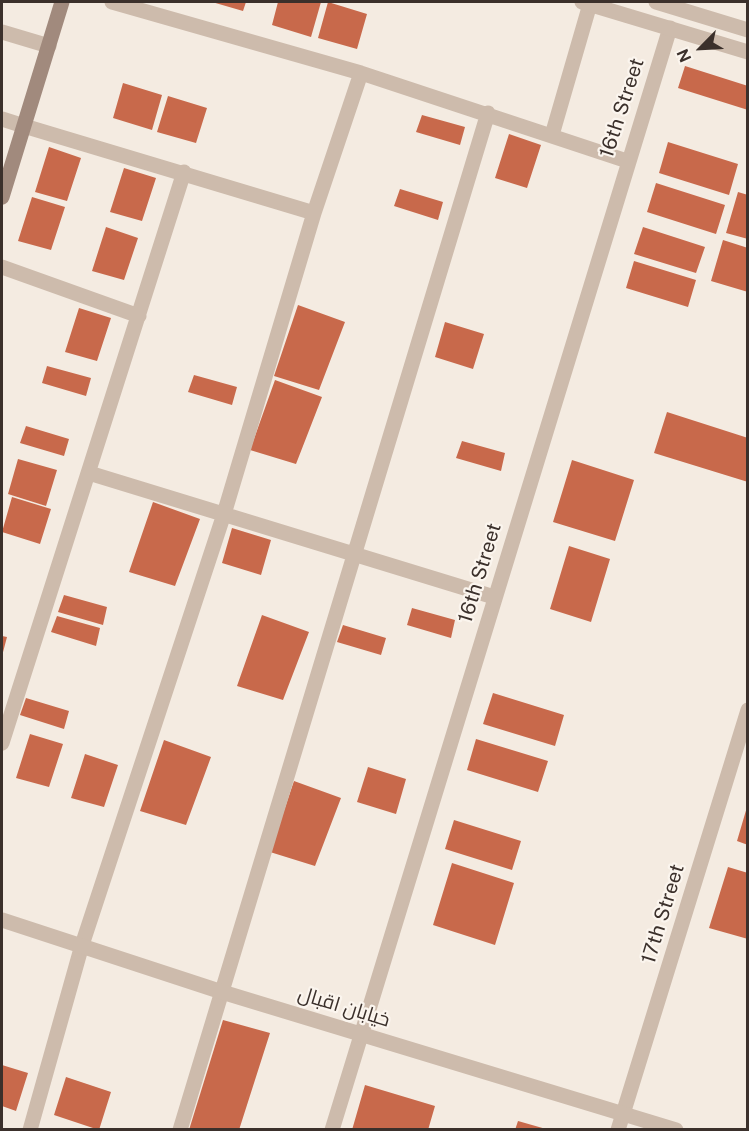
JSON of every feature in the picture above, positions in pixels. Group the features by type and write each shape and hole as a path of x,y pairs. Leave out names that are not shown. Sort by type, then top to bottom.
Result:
{"main road":[{"path":"2,197 7,160 24,126 62,2"}],"street":[{"path":"112,2 361,73 488,113 627,161"},
{"path":"656,2 747,30"},
{"path":"552,135 586,3 747,52"},
{"name":"16th Street","path":"332,1130 627,161 670,28"},
{"path":"2,32 49,46"},
{"path":"30,1130 82,945 224,514 314,213 361,73"},
{"path":"180,1130 488,113"},
{"path":"2,119 314,213"},
{"path":"2,743 184,172"},
{"path":"2,267 139,316"},
{"path":"90,472 494,597"},
{"name":"17th Street","path":"618,1130 747,710"},
{"name":"خیابان اقبال","path":"2,920 222,992 676,1130"}],"building":[{"path":"212,2 246,2 243,11"},
{"path":"278,2 321,2 311,37 272,25"},
{"path":"328,2 367,14 357,49 318,38"},
{"path":"685,66 748,86 748,110 678,88"},
{"path":"123,83 162,95 152,130 113,118"},
{"path":"168,96 207,108 196,143 157,132"},
{"path":"422,115 465,127 460,145 416,132"},
{"path":"509,134 541,145 527,188 495,178"},
{"path":"668,142 738,164 729,195 659,173"},
{"path":"49,147 81,158 67,201 35,192"},
{"path":"124,168 156,178 142,221 110,212"},
{"path":"656,183 725,205 716,234 647,212"},
{"path":"400,189 443,202 438,220 394,206"},
{"path":"738,192 748,195 748,239 726,233"},
{"path":"32,197 65,207 51,250 18,241"},
{"path":"106,227 138,238 124,280 92,271"},
{"path":"643,227 705,247 696,273 634,254"},
{"path":"723,240 748,248 748,292 711,281"},
{"path":"634,261 696,280 688,307 626,288"},
{"path":"298,305 345,322 319,390 274,376"},
{"path":"79,308 111,318 97,361 65,352"},
{"path":"445,322 484,334 473,369 435,357"},
{"path":"47,366 91,378 86,396 42,383"},
{"path":"194,375 237,387 232,405 188,392"},
{"path":"275,380 322,397 296,464 250,450"},
{"path":"667,412 748,438 748,482 654,453"},
{"path":"26,426 69,439 64,456 20,443"},
{"path":"462,441 505,453 501,471 456,458"},
{"path":"18,459 57,470 46,506 8,494"},
{"path":"572,460 634,480 615,541 553,522"},
{"path":"12,497 51,509 40,544 2,532"},
{"path":"153,502 200,519 175,586 129,572"},
{"path":"232,528 271,540 261,575 222,563"},
{"path":"569,546 610,559 591,622 550,609"},
{"path":"64,595 107,607 103,625 58,612"},
{"path":"412,608 455,620 451,638 407,625"},
{"path":"262,615 309,632 283,700 237,686"},
{"path":"57,616 100,628 96,646 51,632"},
{"path":"343,625 386,638 381,655 337,642"},
{"path":"2,636 7,637 2,656"},
{"path":"493,693 564,715 555,746 483,724"},
{"path":"26,698 69,711 64,729 20,715"},
{"path":"30,734 63,744 49,787 16,778"},
{"path":"476,739 548,761 538,792 467,770"},
{"path":"164,740 211,757 186,825 140,811"},
{"path":"85,754 118,765 104,807 71,798"},
{"path":"368,767 406,779 396,814 357,802"},
{"path":"294,781 341,798 315,866 270,852"},
{"path":"748,807 748,845 737,841"},
{"path":"454,820 521,841 512,870 445,849"},
{"path":"452,863 514,883 495,945 433,925"},
{"path":"728,867 748,873 748,939 709,928"},
{"path":"223,1020 270,1033 239,1130 189,1130"},
{"path":"2,1065 28,1073 16,1111 2,1106"},
{"path":"66,1077 111,1092 99,1130 54,1115"},
{"path":"365,1085 435,1106 428,1130 352,1130"},
{"path":"518,1121 546,1129 515,1130"}]}
